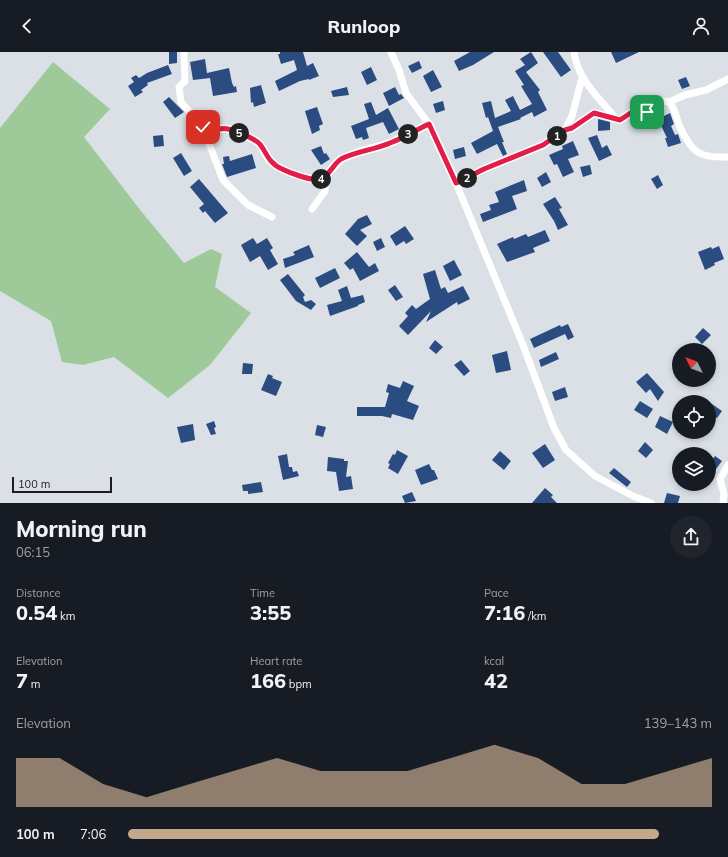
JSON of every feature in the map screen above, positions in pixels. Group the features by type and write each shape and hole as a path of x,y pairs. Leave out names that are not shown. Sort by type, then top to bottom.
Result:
{"street":[{"path":"184,52 185,81 179,87 181,102 207,131 215,131 222,128 229,129 258,142 268,159 281,169 313,180 326,176 342,159 360,151 390,143 429,124"},
{"path":"391,52 399,70 406,93 429,124 456,183 523,345 554,428 566,450 595,476 632,496 651,503"},
{"path":"574,52 576,65 582,78 615,118"},
{"path":"565,130 572,116 582,78"},
{"path":"456,183 484,169 543,145 594,113 620,120 632,112 647,112 663,101 669,102 706,90 728,79"},
{"path":"669,102 675,108 679,126 693,150 711,157 728,157"},
{"path":"203,127 223,180 248,205 272,217"},
{"path":"312,209 325,191 326,176"},
{"path":"722,503 724,494 720,479 728,465"}],"green space":[{"path":"53,62 110,109 84,137 141,211 184,263 211,249 222,254 215,287 251,313 210,365 168,398 114,357 83,365 62,362 51,321 0,291 0,128"}],"building":[{"path":"169,52 177,52 177,63 169,64"},
{"path":"280,52 303,52 307,66 313,63 319,76 309,80 300,81 279,91 275,81 297,70 294,60 281,64 278,54 280,54"},
{"path":"470,52 494,52 473,65 459,71 454,61"},
{"path":"531,52 538,63 526,72 540,90 538,92 547,110 534,117 532,112 520,118 521,119 498,127 507,154 503,156 497,144 477,154 471,143 493,131 488,117 486,118 482,103 491,101 495,118 511,111 505,100 513,96 520,110 532,104 521,86 524,85 515,71 525,65 520,59"},
{"path":"543,52 558,52 571,70 561,77"},
{"path":"611,52 639,52 616,63"},
{"path":"205,59 207,73 229,68 232,83 234,87 236,86 237,92 213,96 210,78 193,80 190,62"},
{"path":"419,61 422,68 412,73 408,66"},
{"path":"168,65 172,74 147,83 148,85 141,90 143,92 135,97 128,86 134,82 131,78 136,75 139,78 147,73"},
{"path":"371,67 377,80 367,85 361,72"},
{"path":"433,70 442,87 431,92 423,76"},
{"path":"686,77 690,86 682,89 678,80"},
{"path":"261,85 266,103 254,107 253,102 251,103 250,88"},
{"path":"347,87 349,95 333,97 331,91"},
{"path":"395,87 399,95 401,94 404,98 389,106 383,93"},
{"path":"169,97 184,112 175,118 163,102"},
{"path":"443,101 445,110 436,113 433,104"},
{"path":"371,102 376,115 388,108 399,129 389,134 383,122 366,128 369,138 363,140 362,137 356,139 351,126 369,119 364,104"},
{"path":"317,107 323,124 319,126 320,130 312,134 305,111"},
{"path":"670,113 674,124 671,126 675,135 678,134 681,143 668,147 665,138 667,138 658,119"},
{"path":"598,119 610,122 610,130 598,131"},
{"path":"163,135 164,146 154,147 153,136"},
{"path":"597,135 602,148 607,145 612,155 599,161 588,138"},
{"path":"573,141 579,155 568,159 574,172 563,177 557,164 554,165 549,155 563,149 562,146"},
{"path":"321,146 324,154 326,153 330,159 321,165 311,150"},
{"path":"464,147 466,156 455,159 453,150"},
{"path":"181,153 192,171 184,176 173,158"},
{"path":"252,154 256,168 227,177 222,164 224,164 223,157 229,156 230,161"},
{"path":"590,165 592,174 583,177 580,167"},
{"path":"546,172 551,182 542,187 537,178"},
{"path":"658,175 663,185 657,189 651,179"},
{"path":"199,179 228,213 215,223 205,211 203,213 199,208 204,204 190,187"},
{"path":"524,180 527,191 512,196 517,209 483,222 480,214 491,210 489,205 499,202 495,192"},
{"path":"555,197 562,208 559,209 568,225 558,230 543,204"},
{"path":"367,215 372,224 360,230 367,236 357,246 345,234 358,219"},
{"path":"405,226 414,239 406,244 404,241 396,246 390,236"},
{"path":"545,230 550,241 533,248 535,252 507,262 497,244 513,237 514,239 526,234 528,237"},
{"path":"253,238 257,244 267,238 273,248 270,250 278,264 268,270 260,256 250,262 241,245"},
{"path":"381,238 385,247 377,251 373,242"},
{"path":"309,245 314,257 285,268 283,259 295,255 293,252"},
{"path":"719,246 724,259 714,263 715,265 705,270 698,252 711,247 712,249"},
{"path":"357,252 369,267 375,263 379,271 360,281 353,268 350,270 344,263"},
{"path":"454,260 462,275 450,281 443,266"},
{"path":"335,268 340,278 320,288 315,278"},
{"path":"435,270 441,289 445,287 448,293 463,286 470,299 458,305 457,302 426,322 431,311 408,335 399,326 408,316 405,313 412,305 416,309 430,299 423,274"},
{"path":"288,274 305,295 303,297 305,302 311,300 316,304 311,310 296,301 280,280"},
{"path":"395,285 403,297 396,301 388,290"},
{"path":"347,286 351,298 363,295 365,302 330,316 327,305 342,301 338,290"},
{"path":"568,324 574,337 568,340 565,334 534,348 530,339 560,325 561,327"},
{"path":"703,328 711,335 703,343 695,337"},
{"path":"435,340 443,347 436,354 429,348"},
{"path":"507,351 511,370 496,373 492,355"},
{"path":"556,352 559,359 541,367 539,360"},
{"path":"461,360 470,371 464,376 454,365"},
{"path":"243,363 253,364 252,374 242,374"},
{"path":"647,373 664,392 658,401 650,389 646,393 636,382"},
{"path":"268,374 273,376 272,378 282,382 276,396 261,390"},
{"path":"403,381 414,386 407,401 419,406 413,420 392,414 391,418 382,416 357,416 357,407 385,407 389,393 386,392 388,384 400,388"},
{"path":"565,387 568,397 555,401 552,392"},
{"path":"640,401 653,409 647,418 634,410"},
{"path":"716,407 722,411 716,417"},
{"path":"660,416 672,422 667,434 655,427"},
{"path":"214,421 216,434 211,435 206,424"},
{"path":"193,424 195,440 181,443 177,427"},
{"path":"317,425 326,427 323,437 315,435"},
{"path":"645,442 653,450 646,458 638,451"},
{"path":"545,444 555,460 543,468 532,453"},
{"path":"397,450 408,456 398,474 388,468 390,464 388,463 393,454 395,455"},
{"path":"500,451 511,461 504,470 492,460"},
{"path":"287,454 289,467 292,467 293,472 297,471 299,476 283,480 278,456"},
{"path":"328,457 348,461 346,477 351,476 353,489 339,491 336,472 327,471"},
{"path":"716,457 722,461 716,469"},
{"path":"429,464 432,470 434,470 438,479 421,485 415,470"},
{"path":"614,468 631,482 627,487 609,473"},
{"path":"261,482 263,492 248,494 248,491 243,491 242,485"},
{"path":"545,488 553,495 551,497 557,503 532,503"},
{"path":"412,492 416,501 405,503 402,496"},
{"path":"667,493 680,496 678,503 664,503"}],"route":[{"path":"203,127 207,131 215,131 222,128 229,129 258,142 268,159 273,164 281,169 313,180 326,176 342,159 354,155 360,151 390,143 429,124 456,183 484,169 529,152 543,145 594,113 620,120 632,112 647,112"}]}
